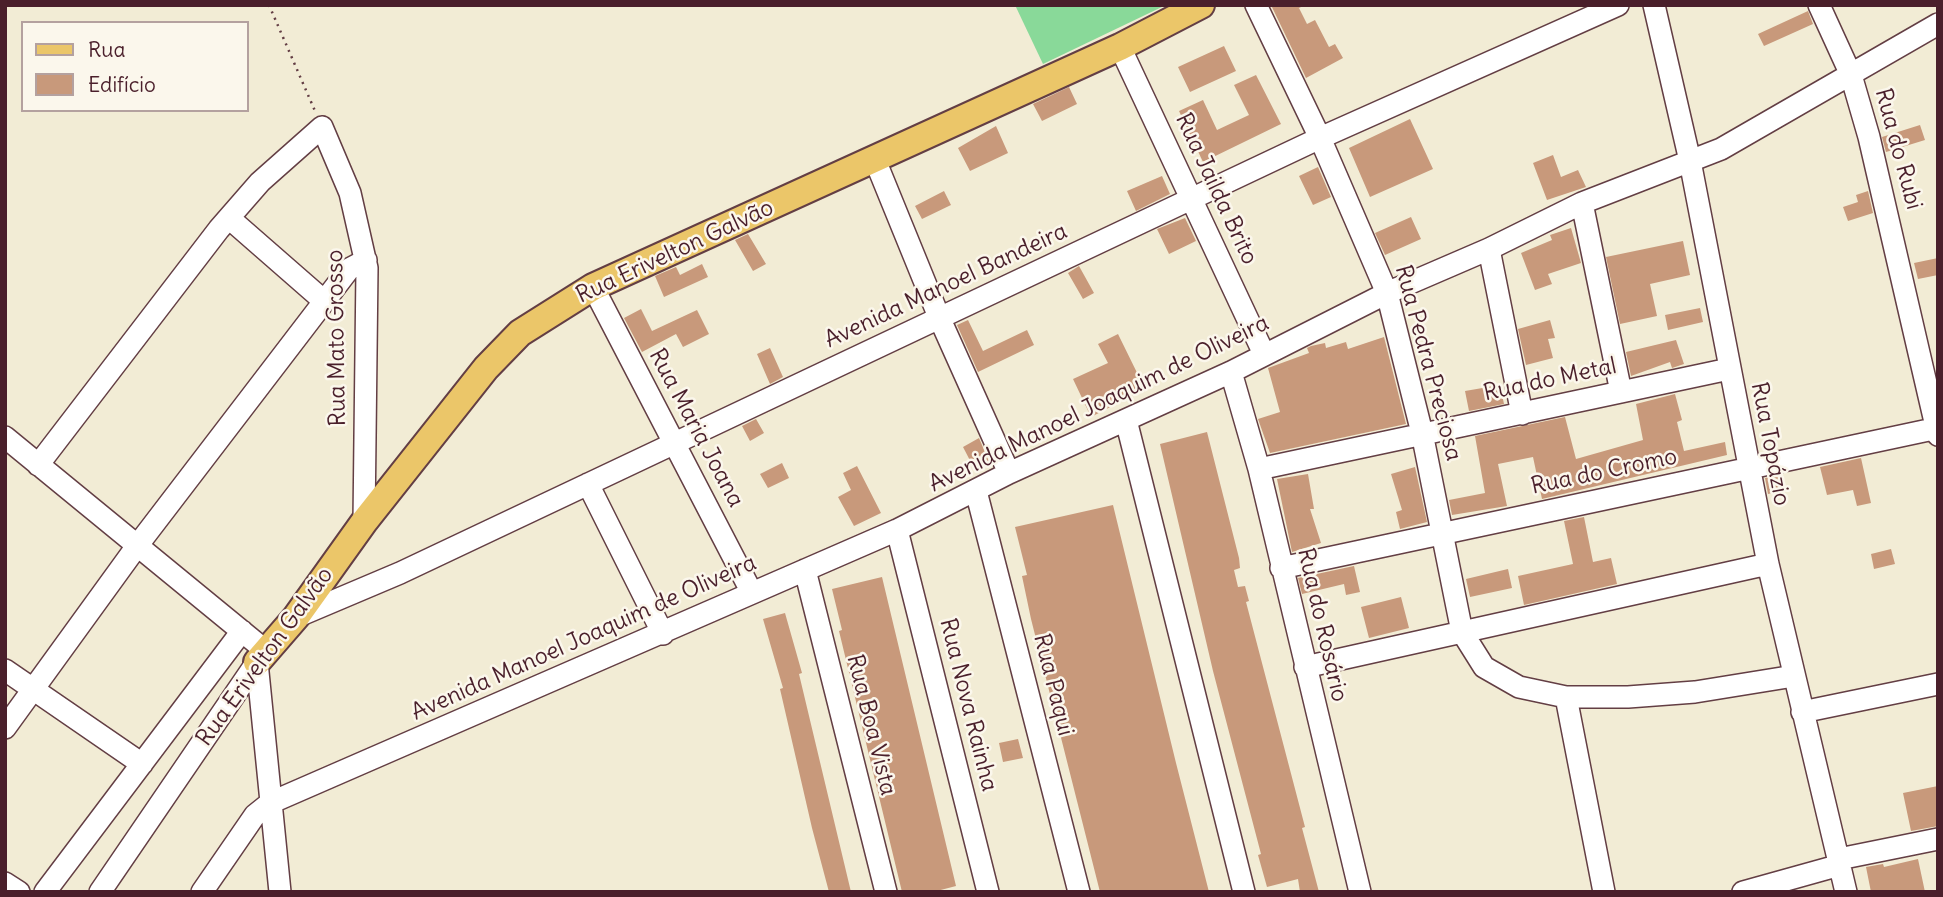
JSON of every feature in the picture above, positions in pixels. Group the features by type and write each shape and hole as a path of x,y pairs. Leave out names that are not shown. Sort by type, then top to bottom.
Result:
{"main road":[{"name":"Rua Erivelton Galvão","path":"262,656 296,617 364,522 486,368 520,333 593,287 1120,47 1201,5"}],"street":[{"name":"Rua Pedra Preciosa","path":"1256,5 1320,138 1387,293 1422,433 1462,632 1484,667 1519,687 1566,697"},
{"name":"Avenida Manoel Bandeira","path":"296,617 400,573 939,317 1193,201 1320,138 1618,5"},
{"name":"Rua Topázio","path":"1654,5 1689,161 1768,564 1846,892"},
{"name":"Rua do Rubi","path":"1819,5 1851,75 1890,219 1937,430"},
{"name":"Avenida Manoel Joaquim de Oliveira","path":"270,803 897,530 1009,473 1231,372 1387,293 1489,249 1582,204 1721,149 1938,24"},
{"name":"Rua Jailda Brito","path":"1120,47 1264,354"},
{"path":"38,465 229,218 260,182 322,127"},
{"name":"Rua Mato Grosso","path":"322,127 350,193 366,260 364,522"},
{"path":"875,160 939,317 1009,473"},
{"path":"1582,204 1620,392"},
{"path":"229,218 324,301"},
{"path":"1489,249 1521,414"},
{"path":"5,728 136,545 324,301 349,269 366,260"},
{"name":"Rua Maria Joana","path":"593,287 752,593"},
{"name":"Rua do Metal","path":"1259,469 1729,369"},
{"name":"Rua do Rosário","path":"1231,372 1259,469 1360,892"},
{"path":"1126,420 1244,892"},
{"name":"Rua do Cromo","path":"1282,568 1937,430"},
{"path":"5,437 242,631 262,656 270,803 280,892"},
{"path":"588,484 663,634"},
{"name":"Rua Paqui","path":"976,491 1079,892"},
{"name":"Rua Nova Rainha","path":"897,530 988,892"},
{"path":"1305,667 1768,564"},
{"name":"Rua Boa Vista","path":"805,570 886,892"},
{"path":"45,892 242,631"},
{"name":"Rua Erivelton Galvão","path":"100,892 262,656"},
{"path":"5,670 142,764"},
{"path":"1604,892 1566,697 1628,697 1695,692 1794,676"},
{"path":"1802,712 1938,684"},
{"path":"202,892 255,815 270,803"},
{"path":"1743,892 1840,862 1938,839"},
{"path":"5,883 19,892"}],"path":[{"path":"269,5 322,127"}],"green space":[{"path":"1015,5 1166,5 1043,64"}],"building":[{"path":"1271,5 1305,5 1299,8 1307,24 1315,20 1329,47 1335,44 1343,58 1306,78"},
{"path":"1808,11 1813,24 1764,46 1758,34"},
{"path":"1224,46 1236,71 1190,92 1178,67"},
{"path":"1256,75 1281,124 1203,162 1179,111 1203,100 1217,130 1249,115 1234,85"},
{"path":"1069,87 1077,104 1042,121 1033,104"},
{"path":"1410,119 1433,169 1370,197 1349,148"},
{"path":"1920,125 1925,140 1886,152 1882,137"},
{"path":"996,126 1008,153 970,171 958,148"},
{"path":"1553,155 1561,177 1578,170 1586,187 1547,200 1533,163"},
{"path":"1318,167 1331,197 1313,205 1299,176"},
{"path":"1162,176 1170,194 1136,211 1127,191"},
{"path":"944,191 951,205 922,219 915,206"},
{"path":"1868,191 1873,213 1848,221 1843,207 1858,202 1856,195"},
{"path":"1411,217 1421,239 1385,255 1375,233"},
{"path":"1185,218 1196,241 1169,254 1157,229"},
{"path":"1571,228 1581,263 1548,274 1552,284 1535,290 1521,253 1552,240 1550,235"},
{"path":"748,234 766,264 753,271 735,240"},
{"path":"1683,241 1690,275 1650,284 1657,316 1620,324 1606,257"},
{"path":"1938,258 1938,275 1918,279 1914,263"},
{"path":"702,264 708,277 664,297 655,276 676,267 680,275"},
{"path":"1079,266 1094,293 1083,299 1068,273"},
{"path":"1700,308 1703,322 1668,330 1665,315"},
{"path":"641,309 652,331 697,310 709,334 683,347 676,334 642,352 624,318"},
{"path":"968,320 983,351 1027,330 1034,345 978,372 957,325"},
{"path":"1550,320 1555,338 1548,339 1553,358 1526,365 1518,329"},
{"path":"1118,334 1145,389 1091,417 1073,379 1108,363 1098,344"},
{"path":"1384,337 1406,424 1270,453 1258,419 1280,412 1268,368 1309,353 1307,348 1311,346 1325,343 1326,348 1346,342 1348,349"},
{"path":"1676,340 1684,364 1672,368 1670,362 1631,376 1626,352"},
{"path":"770,348 783,377 770,384 757,354"},
{"path":"1500,385 1504,404 1469,411 1465,391"},
{"path":"1675,394 1682,420 1677,422 1684,451 1725,442 1727,455 1542,499 1533,457 1498,464 1507,506 1452,515 1449,500 1485,493 1475,436 1565,417 1576,459 1643,440 1636,404"},
{"path":"756,419 764,433 750,441 742,426"},
{"path":"1207,432 1239,558 1240,568 1234,570 1238,587 1245,586 1249,601 1246,602 1305,827 1302,828 1319,892 1300,892 1298,879 1267,887 1258,855 1261,854 1213,671 1160,444"},
{"path":"979,438 990,464 976,472 963,447"},
{"path":"1861,458 1871,503 1857,506 1853,490 1827,495 1820,467"},
{"path":"782,463 789,478 768,488 760,474"},
{"path":"857,466 881,513 854,526 838,497 851,490 843,473"},
{"path":"1415,467 1427,522 1400,529 1396,512 1402,510 1391,474"},
{"path":"1308,474 1314,509 1310,509 1321,543 1292,552 1277,479"},
{"path":"1779,475 1782,491 1768,494 1765,478"},
{"path":"1113,505 1209,892 1100,892 1031,619 1022,576 1027,575 1015,527"},
{"path":"1584,517 1593,562 1611,558 1617,584 1524,605 1518,576 1573,564 1564,521"},
{"path":"1891,549 1895,564 1874,569 1871,554"},
{"path":"1354,566 1360,592 1346,595 1344,584 1302,594 1298,578"},
{"path":"1508,569 1512,588 1470,597 1466,579"},
{"path":"882,577 956,886 933,892 902,892 839,631 842,630 832,589"},
{"path":"1401,597 1409,628 1369,638 1361,607"},
{"path":"785,613 802,673 799,674 851,892 829,892 812,828 780,689 783,688 763,619"},
{"path":"1018,739 1023,758 1003,762 999,743"},
{"path":"1938,786 1938,826 1911,831 1903,793"},
{"path":"1918,859 1925,892 1871,892 1866,867 1883,864 1884,867"}]}
